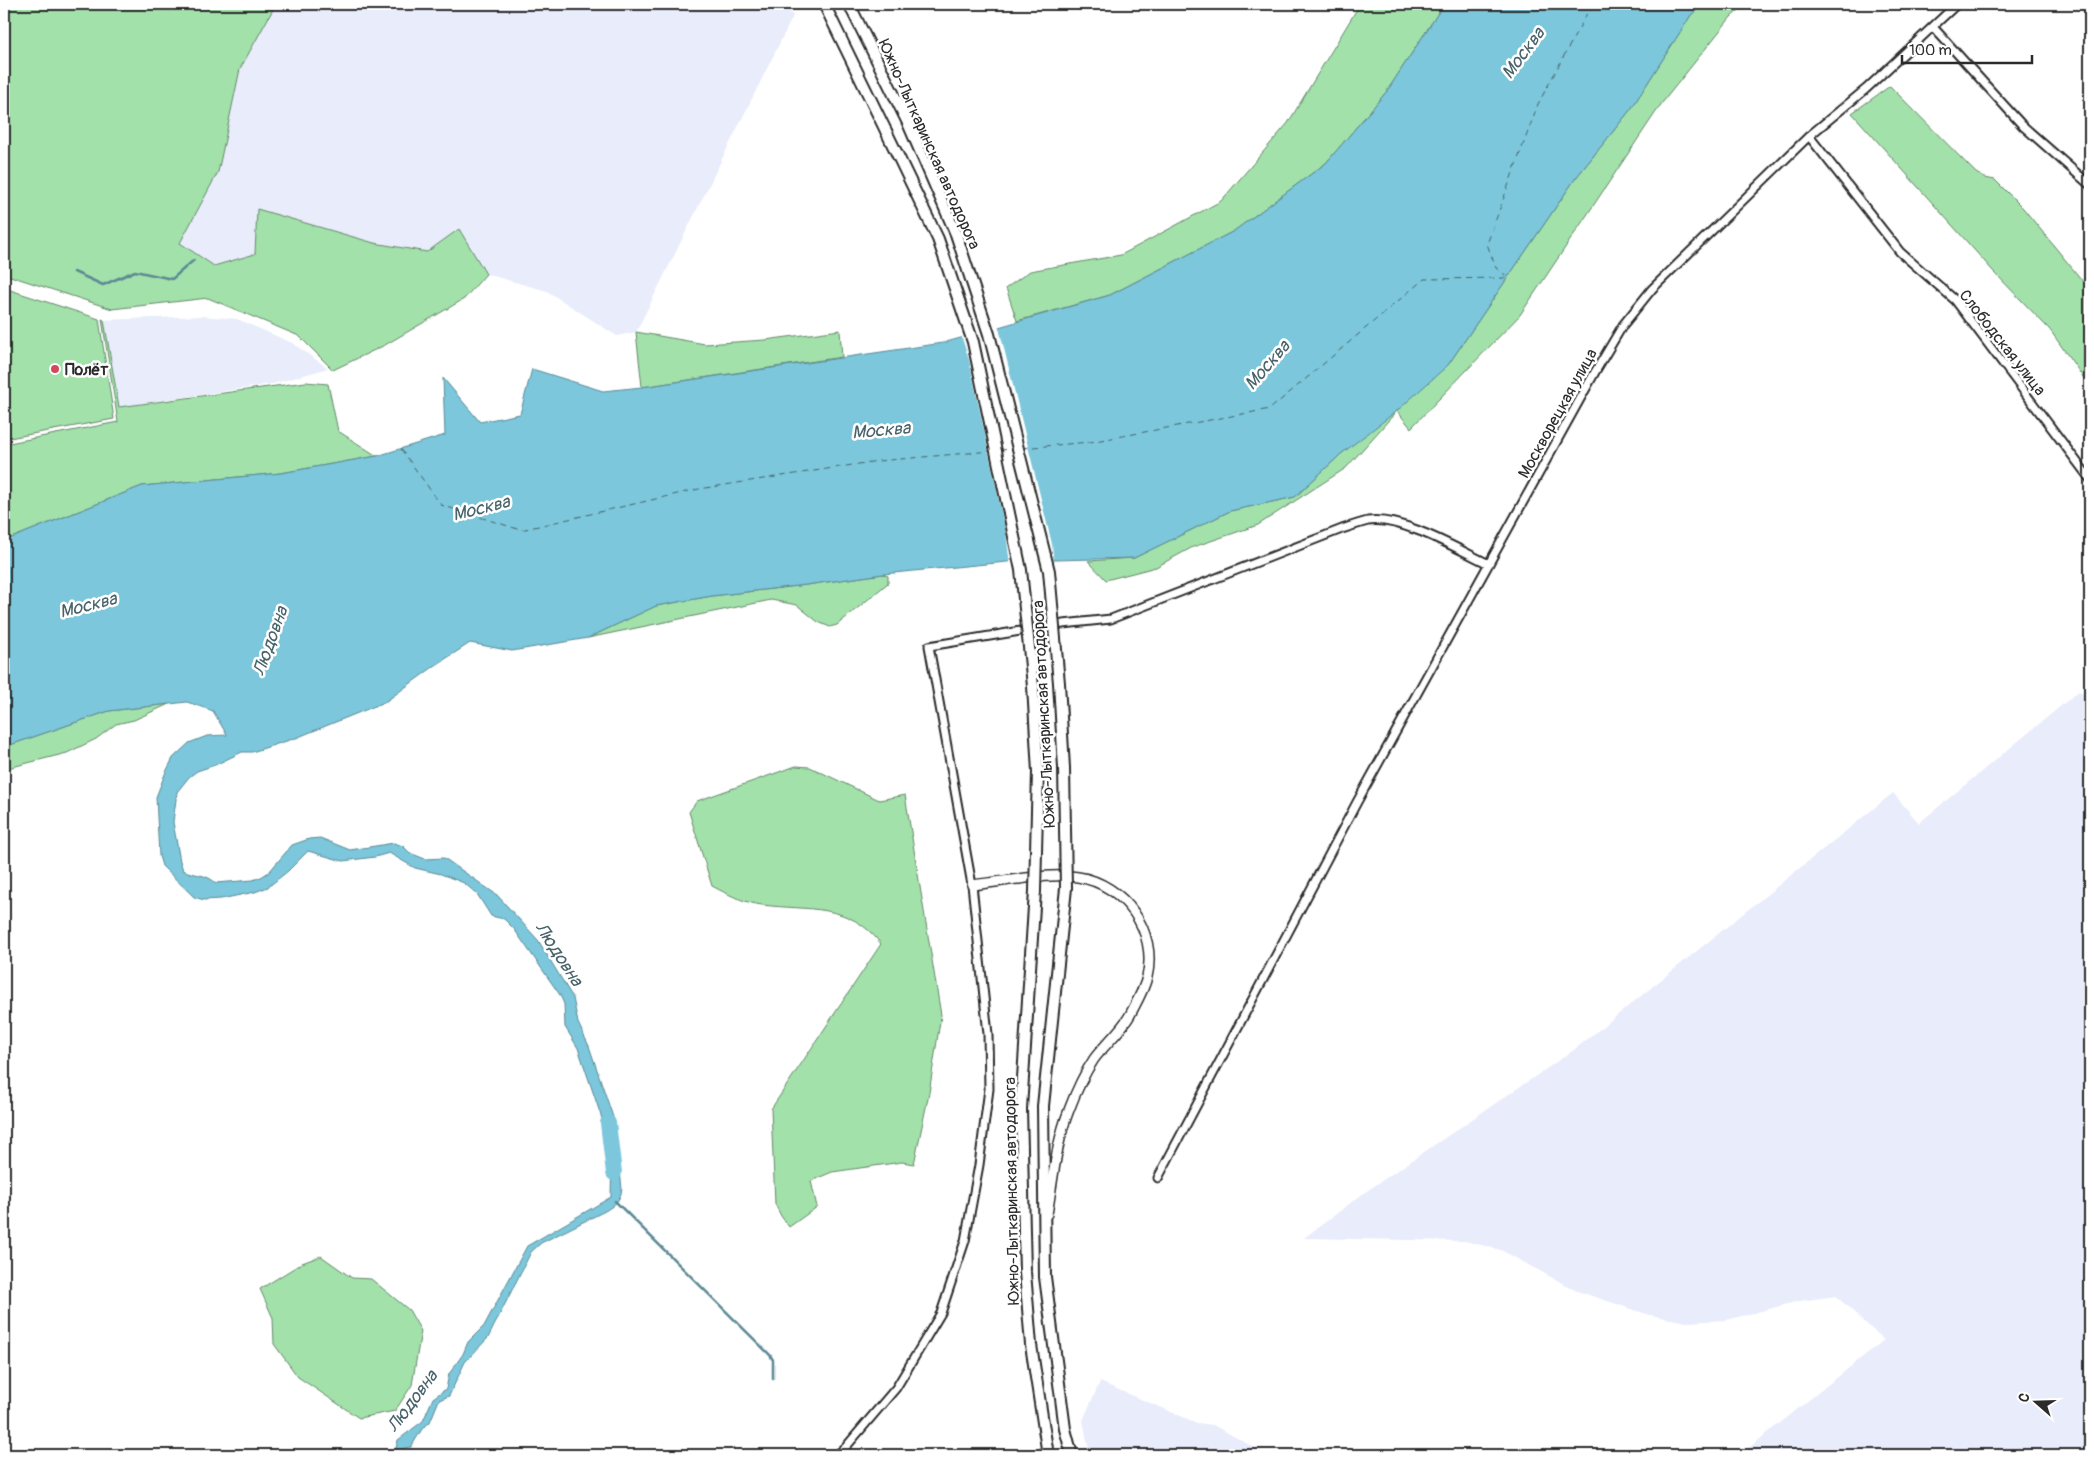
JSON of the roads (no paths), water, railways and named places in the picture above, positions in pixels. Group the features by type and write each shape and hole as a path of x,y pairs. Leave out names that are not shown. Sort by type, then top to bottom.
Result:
{"main road":[{"name":"Южно-Лыткаринская автодорога","path":"824,4 938,239 972,342 1021,570 1033,686 1038,772 1035,891 1021,1109 1025,1272 1030,1344 1048,1455"},
{"name":"Южно-Лыткаринская автодорога","path":"849,4 908,123 956,234 989,334 1049,570 1060,683 1064,768 1066,888 1043,1106 1045,1277 1065,1429 1072,1455"}],"street":[{"name":"Москворецкая улица","path":"1158,1178 1387,747 1623,325 1652,289 1809,136 1866,89 1957,4"},
{"path":"1933,27 2023,126 2090,185"},
{"name":"Слободская улица","path":"1809,136 1900,252 1955,300 2090,479"},
{"path":"837,1455 896,1388 941,1312 965,1241 979,1165 989,1089 988,1034 972,885 929,646 1063,624 1110,619 1342,529 1370,521 1400,525 1435,538 1489,564"},
{"path":"972,885 1058,876 1090,879 1109,888 1126,901 1138,918 1147,942 1149,958 1147,979 1128,1018 1094,1060 1068,1110 1056,1156 1044,1234"}],"water":[{"name":"Москва","path":"1444,4 1703,4 1691,15 1631,109 1575,179 1448,365 1398,410 1341,454 1295,497 1230,511 1134,558 1017,561 883,574 712,596 656,606 588,638 512,651 470,643 385,702 296,738 252,752 242,752 197,771 189,777 177,792 173,822 183,870 204,876 216,883 253,880 261,877 269,872 292,845 309,839 320,838 350,850 394,843 403,846 410,853 425,859 444,858 497,895 538,940 573,998 578,1023 589,1046 615,1123 622,1189 618,1200 605,1211 541,1243 531,1252 488,1338 465,1362 449,1396 439,1400 430,1422 422,1429 411,1447 404,1448 398,1455 391,1455 395,1452 398,1440 423,1421 433,1398 446,1389 449,1374 463,1354 468,1342 484,1326 527,1246 611,1197 612,1148 578,1048 565,1027 564,1004 560,995 514,929 504,919 491,916 477,894 464,883 441,874 415,868 389,853 375,857 343,861 308,851 268,887 255,892 221,899 204,900 194,897 162,866 159,856 156,797 173,758 189,743 207,736 227,735 213,711 187,702 109,711 4,747 4,541 142,486 281,473 377,456 445,435 443,378 480,422 520,414 532,369 603,391 642,387 943,343 1110,295 1234,231 1326,163 1387,91"}],"waterway":[{"path":"74,272 103,285 135,271 172,279 194,260"},
{"name":"Людовна","path":"608,1123 614,1173"},
{"path":"615,1201 770,1355 773,1360 773,1379"}],"place":[{"name":"Полёт","path":"55,369"}]}
